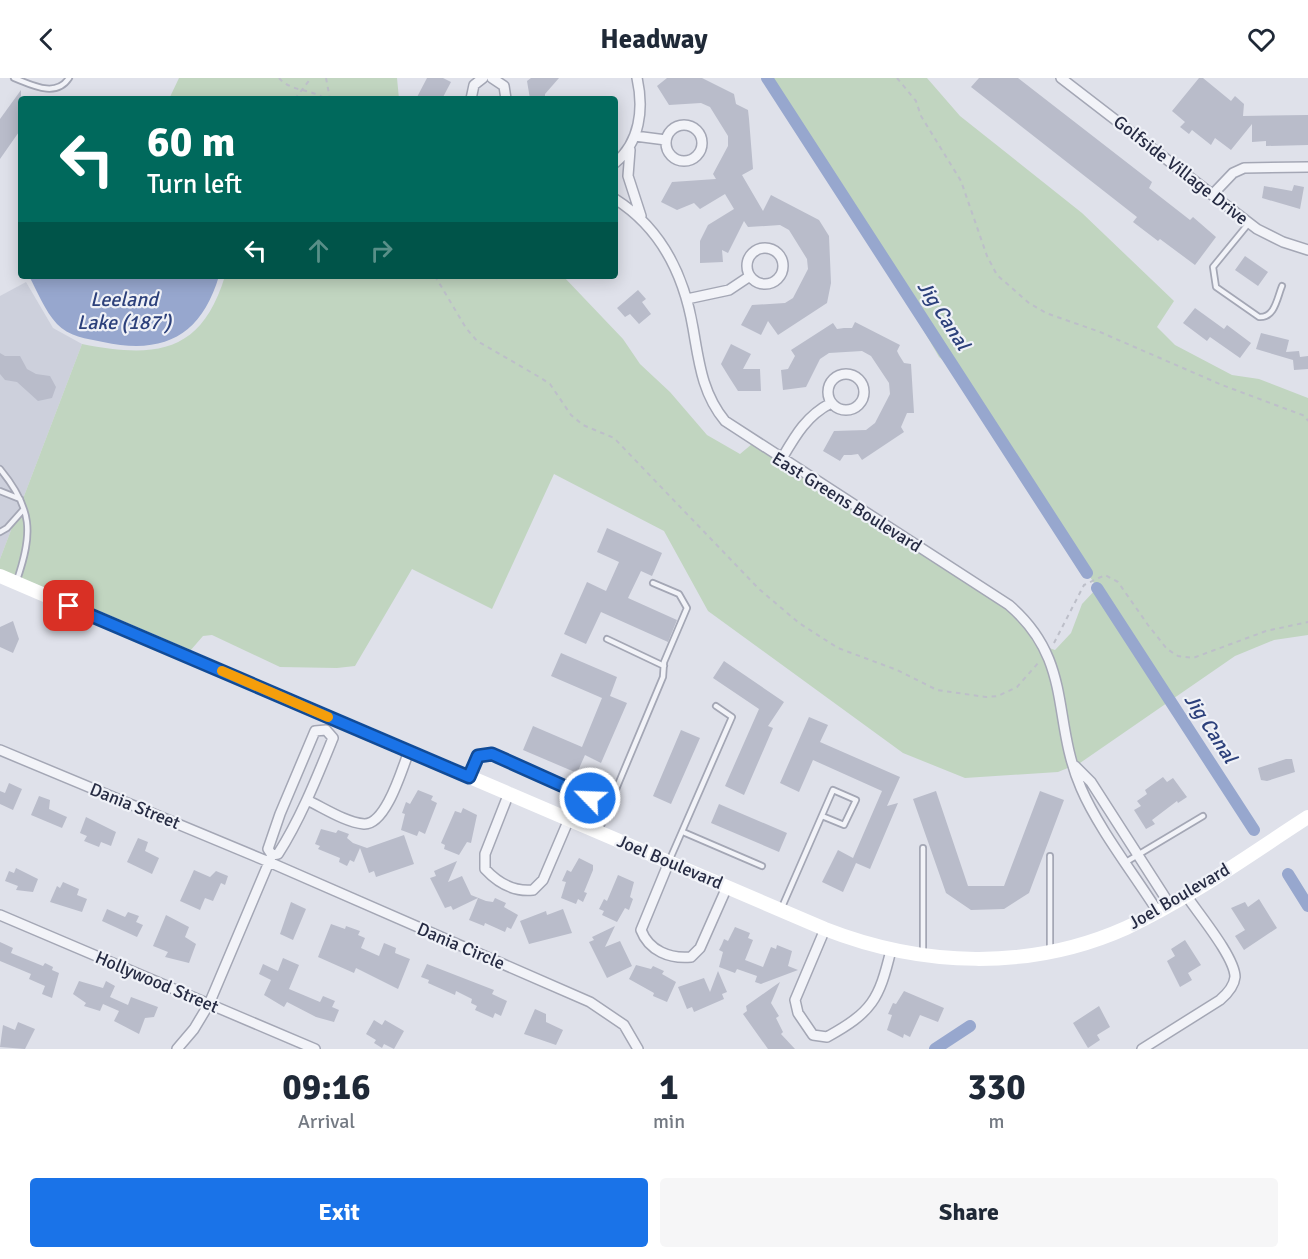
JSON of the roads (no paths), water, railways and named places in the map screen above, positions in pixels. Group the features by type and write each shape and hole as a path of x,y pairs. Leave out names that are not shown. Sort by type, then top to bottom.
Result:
{"main road":[{"name":"Joel Boulevard","path":"0,576 329,724 409,751 825,929 891,950 922,956 977,959 1050,952 1093,940 1164,908 1308,817"}],"street":[{"path":"472,96 474,85 483,78"},
{"path":"492,78 504,86 506,96"},
{"path":"618,160 630,150 635,136 640,105 637,78"},
{"name":"Golfside Village Drive","path":"1061,78 1249,223 1276,239 1308,250"},
{"path":"687,126 697,131 702,147 695,158 684,162 672,157 666,147 666,140 676,127 687,126"},
{"path":"635,136 666,140"},
{"name":"East Greens Boulevard","path":"630,150 628,176 634,201 643,221 672,260 687,299 700,371 716,410 737,431 1009,605 1033,628 1047,651 1056,678 1073,763 1081,789 1126,862 1164,908"},
{"path":"1212,195 1233,173 1244,168 1308,167"},
{"name":"East Greens Boulevard","path":"618,201 643,221"},
{"path":"687,299 729,290 750,276"},
{"path":"849,373 860,380 864,396 858,406 841,409 831,403 829,385 837,375 849,373"},
{"path":"781,460 802,424 818,410 831,403"},
{"path":"177,1049 194,1029 209,1004 271,858 278,854 289,837 307,800 333,738 329,724 315,731 310,742 274,830 268,849 271,858"},
{"name":"Dania Street","path":"0,750 271,858"},
{"path":"307,800 351,820 365,824 377,820 386,807 409,751"},
{"path":"1073,763 1091,782 1138,855 1164,908"},
{"path":"509,794 485,854 485,869 495,880 520,891 533,890 543,880 569,819"},
{"name":"Dania Circle","path":"271,858 590,1002 624,1025 638,1049"},
{"path":"669,862 641,930 646,942 656,950 678,958 691,957 700,948 727,887"},
{"path":"1142,1049 1220,1000 1230,991 1235,977 1231,963 1186,895"},
{"name":"Hollywood Street","path":"0,915 315,1049"},
{"path":"825,929 795,1000 798,1013 813,1035 827,1037 863,1015 872,1005 891,950"}],"lane":[{"path":"14,78 49,90 59,88 69,78"},
{"path":"1249,223 1212,267 1216,287 1259,317 1266,318 1271,314 1282,286"},
{"path":"0,469 20,500 30,537 16,583"},
{"path":"0,492 20,500"},
{"path":"0,532 8,528 23,510"},
{"path":"598,832 663,677 664,666 687,608 679,594 653,583"},
{"path":"607,639 664,666"},
{"path":"669,862 732,717 716,706"},
{"path":"469,777 478,756 492,754 609,806"},
{"path":"781,910 833,790 855,800 844,825 822,816"},
{"path":"1126,862 1203,816"},
{"path":"682,832 762,866"},
{"path":"922,956 923,848"},
{"path":"1050,856 1050,952"}],"water":[{"name":"Leeland Lake (187')","path":"31,279 218,279 202,313 190,327 162,343 144,346 103,342 78,336 61,328 42,301"}],"waterway":[{"name":"Jig Canal","path":"767,78 1087,573"},
{"name":"Jig Canal","path":"1097,588 1254,830"},
{"path":"1288,874 1308,906"},
{"path":"935,1049 970,1026"}]}
